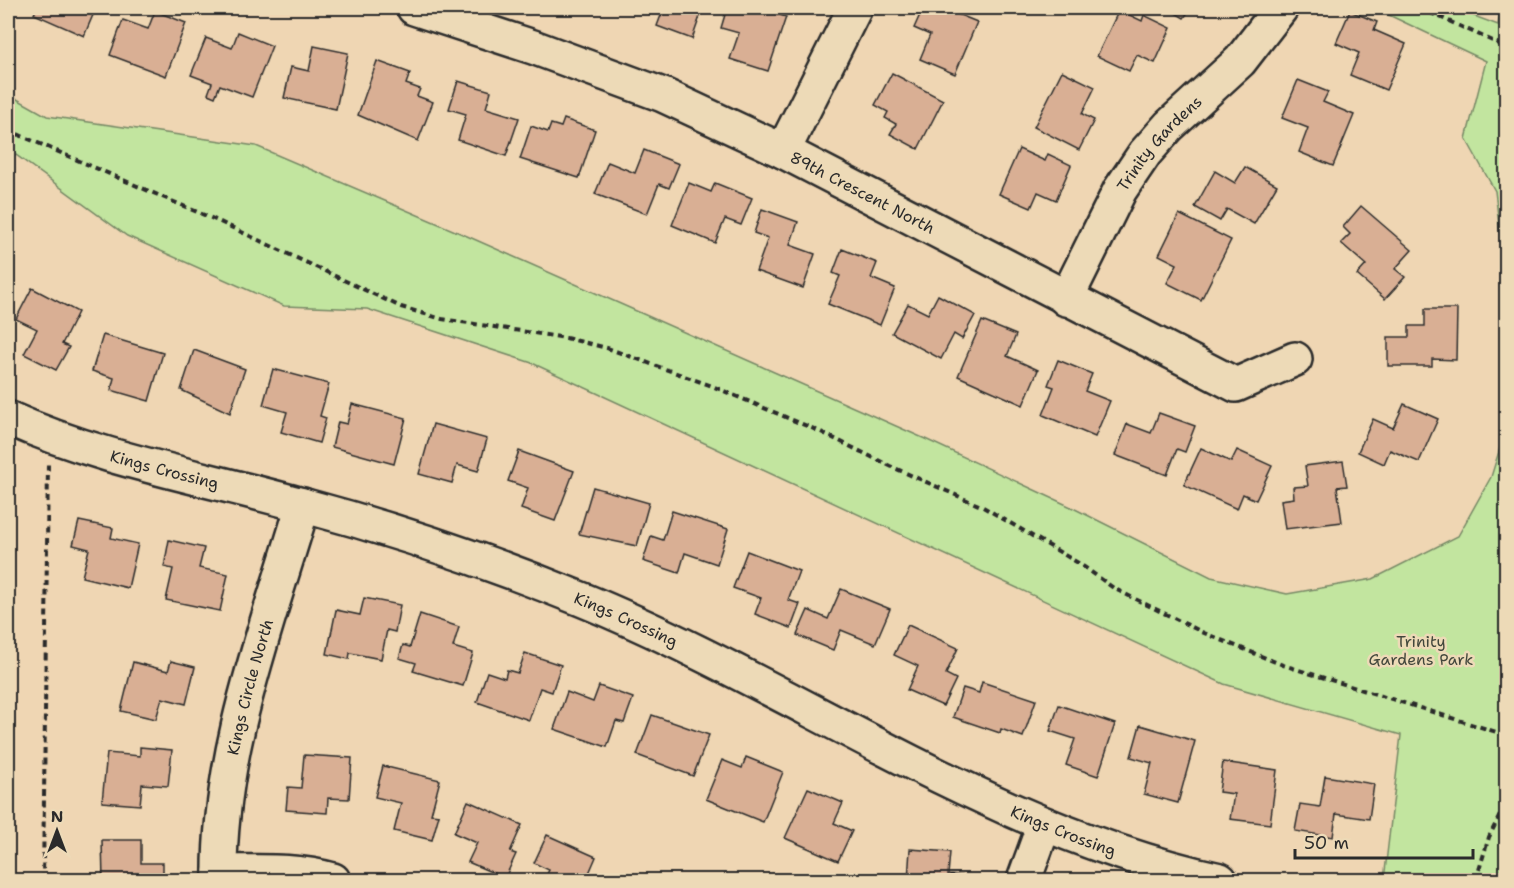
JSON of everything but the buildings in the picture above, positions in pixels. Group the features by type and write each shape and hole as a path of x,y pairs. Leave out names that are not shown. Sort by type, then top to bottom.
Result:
{"street":[{"name":"89th Crescent North","path":"414,8 533,47 663,95 783,151 1066,300 1236,386 1296,359"},
{"path":"783,151 855,8"},
{"name":"Trinity Gardens","path":"1066,300 1120,190 1145,153 1170,126 1240,61 1281,8"},
{"name":"Kings Crossing","path":"8,418 58,440 112,458 303,505 410,537 582,600 706,657 959,786 1044,825 1164,867 1220,880"},
{"name":"Kings Circle North","path":"303,505 233,747 223,795 220,876 273,872 318,876 333,880"},
{"path":"1023,880 1044,825"}],"path":[{"path":"1420,8 1506,47"},
{"path":"8,130 219,221 411,310 454,321 566,338 607,348 712,386 812,427 890,466 983,507 1070,558 1115,588 1204,633 1283,665 1506,735"},
{"path":"43,880 48,465 58,440"},
{"path":"1476,880 1489,837 1506,803"}],"green space":[{"path":"1374,8 1453,8 1498,25 1501,8 1506,8 1506,284 1495,191 1466,139 1486,61"},
{"name":"Trinity Gardens Park","path":"8,94 47,116 256,146 467,236 923,438 1069,506 1211,577 1287,594 1373,579 1458,536 1491,477 1506,429 1506,880 1384,880 1401,735 1224,684 532,363 367,309 284,306 127,236 8,149"}]}
